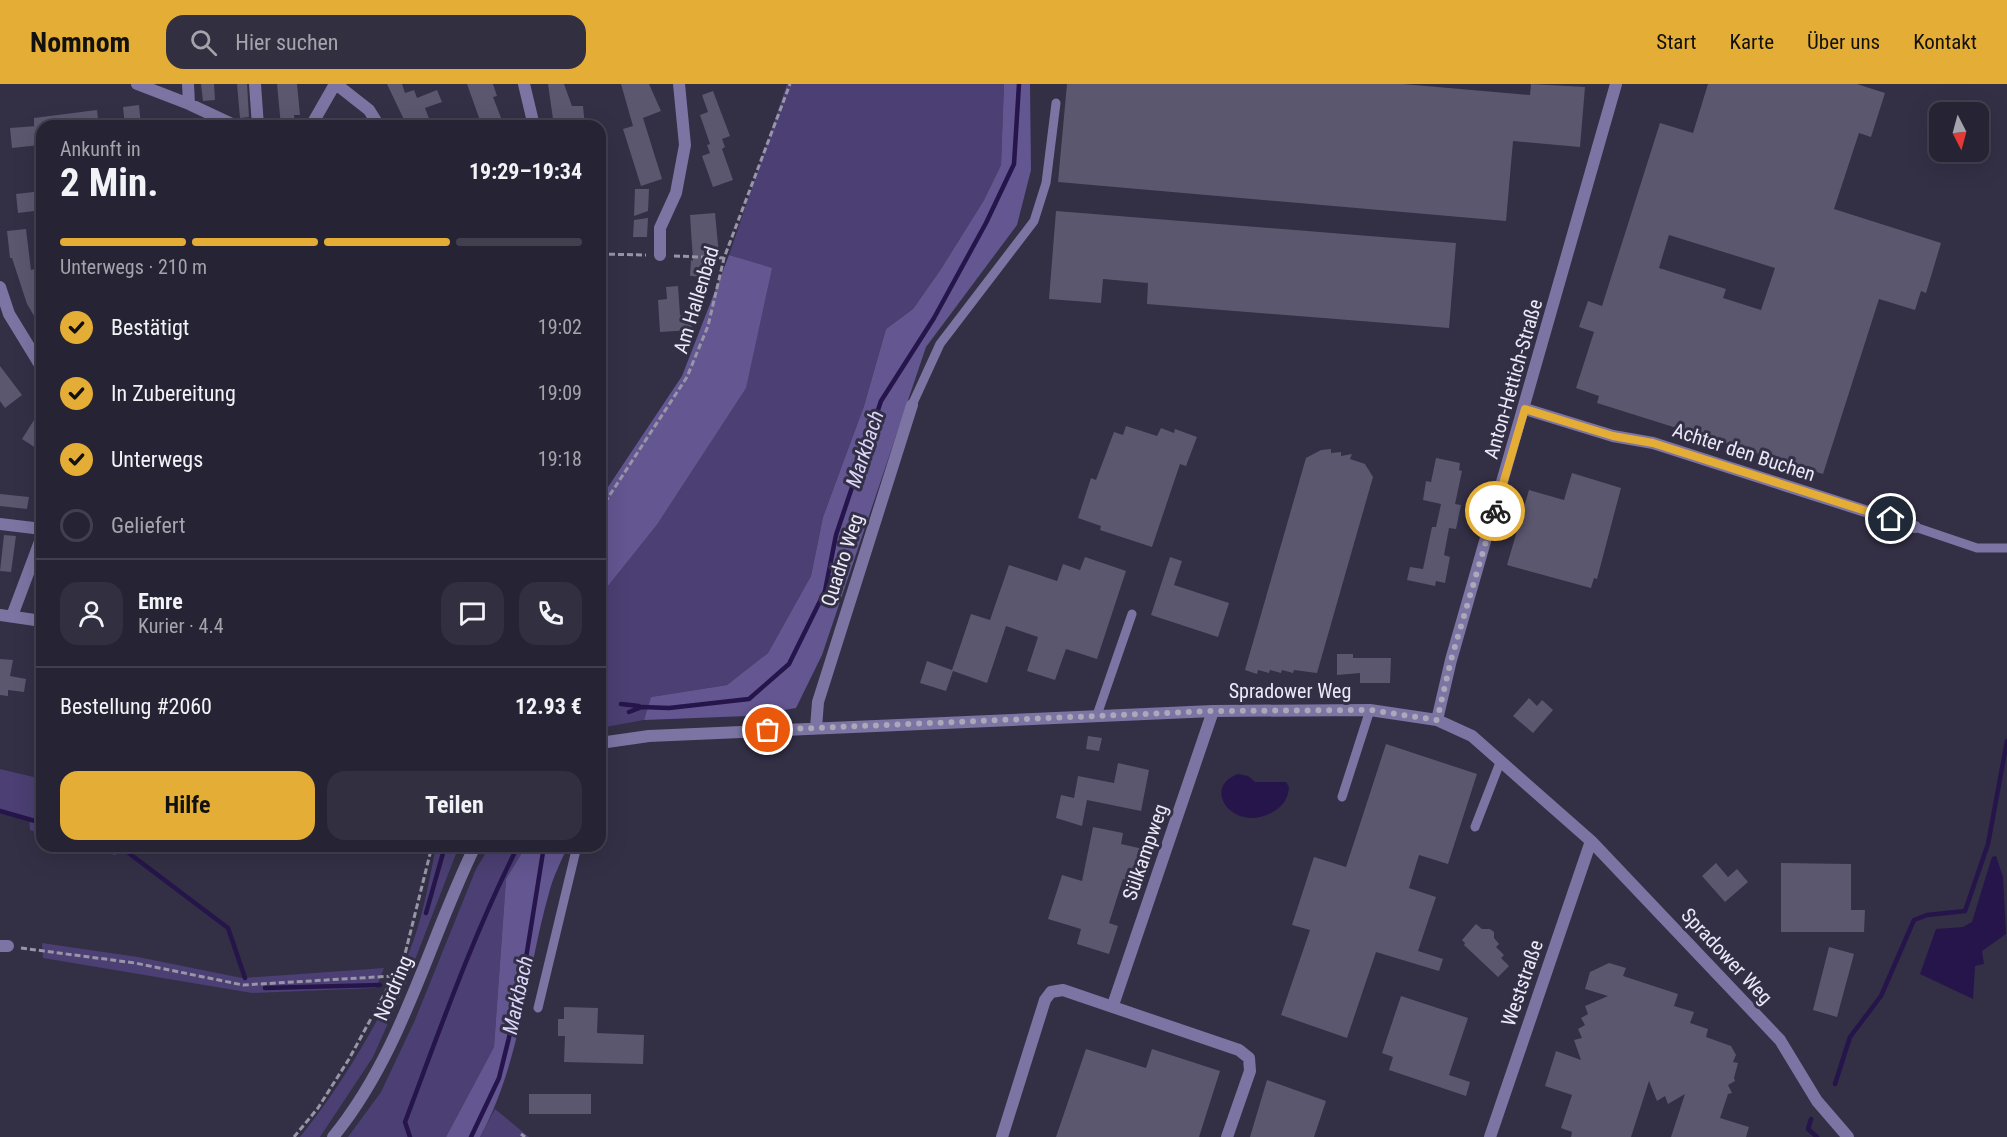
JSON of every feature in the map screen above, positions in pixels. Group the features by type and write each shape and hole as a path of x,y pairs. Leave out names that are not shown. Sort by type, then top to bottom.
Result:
{"street":[{"path":"137,84 223,120"},
{"path":"188,84 189,104"},
{"path":"255,84 258,120"},
{"path":"314,120 335,84 369,110 375,120"},
{"path":"524,84 533,120"},
{"path":"660,255 660,228 676,193 685,146 679,84"},
{"name":"Anton-Hettich-Straße","path":"1437,720 1451,660 1525,409 1616,84"},
{"path":"0,287 9,314 36,358"},
{"name":"Quadro Weg","path":"816,728 818,702 912,405"},
{"name":"Achter den Buchen","path":"1525,409 1613,436 1653,443 1915,527"},
{"path":"0,524 36,528"},
{"path":"36,549 6,616 36,620"},
{"name":"Spradower Weg","path":"606,742 649,736 1213,711 1370,710 1437,720 1472,736 1591,841 1780,1040 1817,1101 1848,1137"},
{"name":"Sülkampweg","path":"1113,1005 1213,711"},
{"name":"Weststraße","path":"1490,1137 1591,841"},
{"name":"Nordring","path":"333,1137 379,1069 453,890 472,852"},
{"path":"1002,1137 1045,1000 1051,992 1063,990 1113,1005 1239,1050 1250,1058 1250,1071 1227,1137"}],"lane":[{"path":"912,405 940,344 1034,221 1046,183 1056,103"},
{"path":"1915,527 1977,548 2007,548"},
{"path":"1097,715 1132,614"},
{"path":"1342,796 1370,710"},
{"path":"1475,827 1501,760"},
{"path":"538,1008 576,852"}],"path":[{"name":"Am Hallenbad","path":"606,501 687,377 708,326 724,258 790,84"},
{"path":"294,1137 318,1108 349,1059 404,958 430,852"},
{"path":"4,946 135,963 243,985 393,976"},
{"path":"521,1134 525,1137"}],"shaded area":[{"path":"787,84 1004,84 1001,165 984,200 913,309 886,329 864,406 823,517 811,576 768,653 727,685 651,697 644,720 606,727 606,588 656,526 771,269 729,255"},
{"path":"1004,84 1030,84 1031,170 1017,225 926,347 822,655 796,708 748,716 644,720 651,697 727,685 768,653 811,576 823,517 864,406 886,329 913,309 984,200 1001,165"},
{"path":"729,255 772,268 746,388 656,526 606,588 606,490 682,376"},
{"path":"0,769 36,778 36,832 30,830 29,818 0,810"},
{"path":"1238,774 1248,776 1255,782 1286,782 1289,787 1286,799 1275,811 1257,818 1234,813 1226,806 1222,797 1222,788 1227,780"},
{"path":"105,852 120,852 115,855"},
{"path":"435,852 457,852 406,983 373,1057 320,1137 300,1137 349,1068 393,990 418,928"},
{"path":"486,852 522,852 506,879 494,1047 446,1137 348,1137 381,1092 415,1020 476,869"},
{"path":"522,852 565,852 551,887 514,1048 494,1108 480,1137 446,1137 494,1047 506,879"},
{"path":"1996,856 2003,877 2006,934 1982,951 1984,964 1975,966 1973,999 1920,974 1936,929 1963,927 1972,922 1992,857"},
{"path":"42,943 138,957 242,978 384,968 376,988 252,993 43,958"},
{"path":"495,1109 529,1137 480,1137"}],"building":[{"path":"201,84 214,84 215,100 203,101"},
{"path":"237,84 247,84 249,117 240,118"},
{"path":"277,84 297,84 300,115 294,115 294,120 280,120"},
{"path":"387,84 402,84 405,93 414,90 417,98 437,90 442,102 425,108 430,120 404,120"},
{"path":"467,84 493,84 497,96 493,97 502,120 480,120"},
{"path":"548,84 564,84 572,106 583,106 584,120 553,120"},
{"path":"621,84 649,84 661,111 643,118 662,179 641,186 623,129 633,126"},
{"path":"1067,84 1403,84 1530,95 1531,84 1585,87 1580,147 1513,141 1506,221 1058,182"},
{"path":"1708,84 1857,84 1885,93 1871,137 1859,133 1834,209 1941,243 1926,293 1921,291 1915,310 1879,299 1823,474 1597,403 1599,396 1576,388 1594,332 1579,327 1588,301 1602,306 1660,123 1693,133","holes":["1669,235 1775,268 1761,310 1723,298 1726,289 1659,268"]},
{"path":"713,91 730,136 722,139 725,147 722,149 733,180 713,187 702,156 710,153 707,145 710,144 700,115 708,112 702,95"},
{"path":"139,105 140,120 124,120 123,107"},
{"path":"97,110 98,120 36,120 36,126 34,126 34,118"},
{"path":"36,126 36,145 12,148 10,128"},
{"path":"635,189 649,189 648,211 634,216"},
{"path":"36,192 36,211 18,213 16,194"},
{"path":"1056,211 1456,243 1449,328 1147,304 1148,283 1103,279 1101,303 1049,299"},
{"path":"715,213 719,255 706,255 706,277 690,276 691,260 693,261 690,215"},
{"path":"648,218 647,237 633,237 634,220"},
{"path":"26,229 31,270 36,269 36,319 27,304 12,258 10,258 7,231"},
{"path":"678,286 680,315 691,314 692,330 660,332 658,300 667,299 666,287"},
{"path":"0,366 22,395 5,408 0,401"},
{"path":"34,420 36,421 36,448 22,439"},
{"path":"1126,426 1157,436 1161,428 1174,433 1175,429 1197,437 1186,466 1180,464 1152,547 1100,530 1101,526 1078,518 1091,478 1096,480 1114,432 1123,435"},
{"path":"1331,449 1331,453 1341,452 1341,456 1352,454 1350,459 1365,464 1373,477 1317,673 1294,670 1293,673 1282,670 1281,673 1270,670 1269,673 1258,670 1257,674 1245,670 1306,458 1321,450"},
{"path":"1436,458 1460,463 1459,470 1462,471 1455,504 1461,505 1456,529 1449,528 1444,555 1450,557 1445,583 1436,581 1435,586 1407,580 1410,567 1423,569 1432,527 1436,527 1441,504 1423,500 1426,481 1431,482"},
{"path":"1572,473 1621,488 1597,579 1594,578 1591,588 1507,565 1529,490 1564,500"},
{"path":"0,494 29,497 27,509 0,506"},
{"path":"4,535 16,536 11,572 0,571"},
{"path":"1085,557 1126,571 1097,659 1066,649 1055,680 1027,671 1038,637 1006,626 987,683 953,671 946,691 920,683 927,661 952,670 971,614 990,620 1009,565 1057,581 1063,564 1080,570"},
{"path":"1170,557 1182,561 1174,585 1229,603 1218,637 1151,615"},
{"path":"1337,654 1353,654 1353,658 1391,658 1390,683 1360,683 1360,673 1337,675"},
{"path":"0,659 13,660 10,676 26,679 24,692 8,690 8,696 0,695"},
{"path":"1529,698 1537,706 1542,700 1553,710 1533,733 1513,716"},
{"path":"1088,736 1102,738 1099,751 1086,749"},
{"path":"1386,744 1477,774 1448,864 1419,855 1409,888 1436,897 1418,951 1443,959 1439,971 1376,952 1347,1038 1281,1015 1310,930 1292,925 1314,857 1346,867"},
{"path":"1118,763 1149,770 1141,811 1087,800 1082,826 1056,818 1061,795 1074,798 1078,776 1114,783"},
{"path":"1093,827 1123,833 1121,844 1143,849 1137,882 1123,879 1109,923 1118,926 1109,954 1077,944 1081,929 1048,919 1062,875 1082,881"},
{"path":"1716,863 1728,877 1737,869 1748,882 1725,902 1702,876"},
{"path":"1781,863 1851,864 1851,910 1865,910 1864,932 1781,932"},
{"path":"1476,924 1482,929 1490,929 1494,932 1494,938 1499,944 1496,947 1504,955 1501,958 1509,966 1498,977 1464,945 1462,940"},
{"path":"1829,947 1854,954 1837,1017 1813,1010"},
{"path":"1609,963 1626,968 1623,976 1678,994 1674,1006 1694,1012 1690,1023 1708,1029 1706,1037 1731,1046 1736,1055 1733,1062 1738,1063 1735,1081 1728,1085 1732,1093 1728,1094 1720,1118 1749,1127 1746,1137 1671,1137 1685,1094 1668,1104 1665,1096 1657,1101 1649,1081 1631,1137 1571,1137 1572,1132 1561,1128 1572,1095 1545,1086 1556,1051 1581,1060 1574,1040 1582,1038 1578,1029 1585,1025 1581,1018 1588,1014 1585,1006 1608,996 1585,989 1590,972"},
{"path":"1401,996 1468,1018 1449,1075 1470,1082 1466,1096 1389,1070 1393,1057 1382,1053"},
{"path":"564,1007 598,1008 597,1033 644,1035 643,1064 564,1062 565,1036 558,1036 558,1019 564,1019"},
{"path":"1086,1049 1146,1068 1152,1049 1220,1071 1199,1137 1056,1137"},
{"path":"1267,1080 1326,1101 1314,1137 1250,1137"},
{"path":"529,1094 591,1094 591,1114 529,1114"}],"waterway":[{"name":"Markbach","path":"629,712 642,707 669,708 749,699 789,664 825,591 836,535 881,401 934,318 986,223 1014,164 1019,84"},
{"path":"621,704 639,706"},
{"path":"1835,1084 1850,1037 1881,996 1914,920 1927,915 1965,911 1988,844 2007,741"},
{"path":"0,811 36,821"},
{"path":"127,852 228,928 245,978"},
{"path":"426,913 443,852"},
{"path":"410,1137 405,1122 472,948 515,852"},
{"name":"Markbach","path":"471,1137 499,1078 521,989 543,852"},
{"path":"265,988 380,985"},
{"path":"1811,1119 1808,1129 1817,1137"}],"way so far":[{"path":"768,730 1213,711 1370,710 1437,720 1451,660 1495,511"}],"route":[{"path":"1495,511 1525,409 1613,436 1653,443 1891,519"}]}
